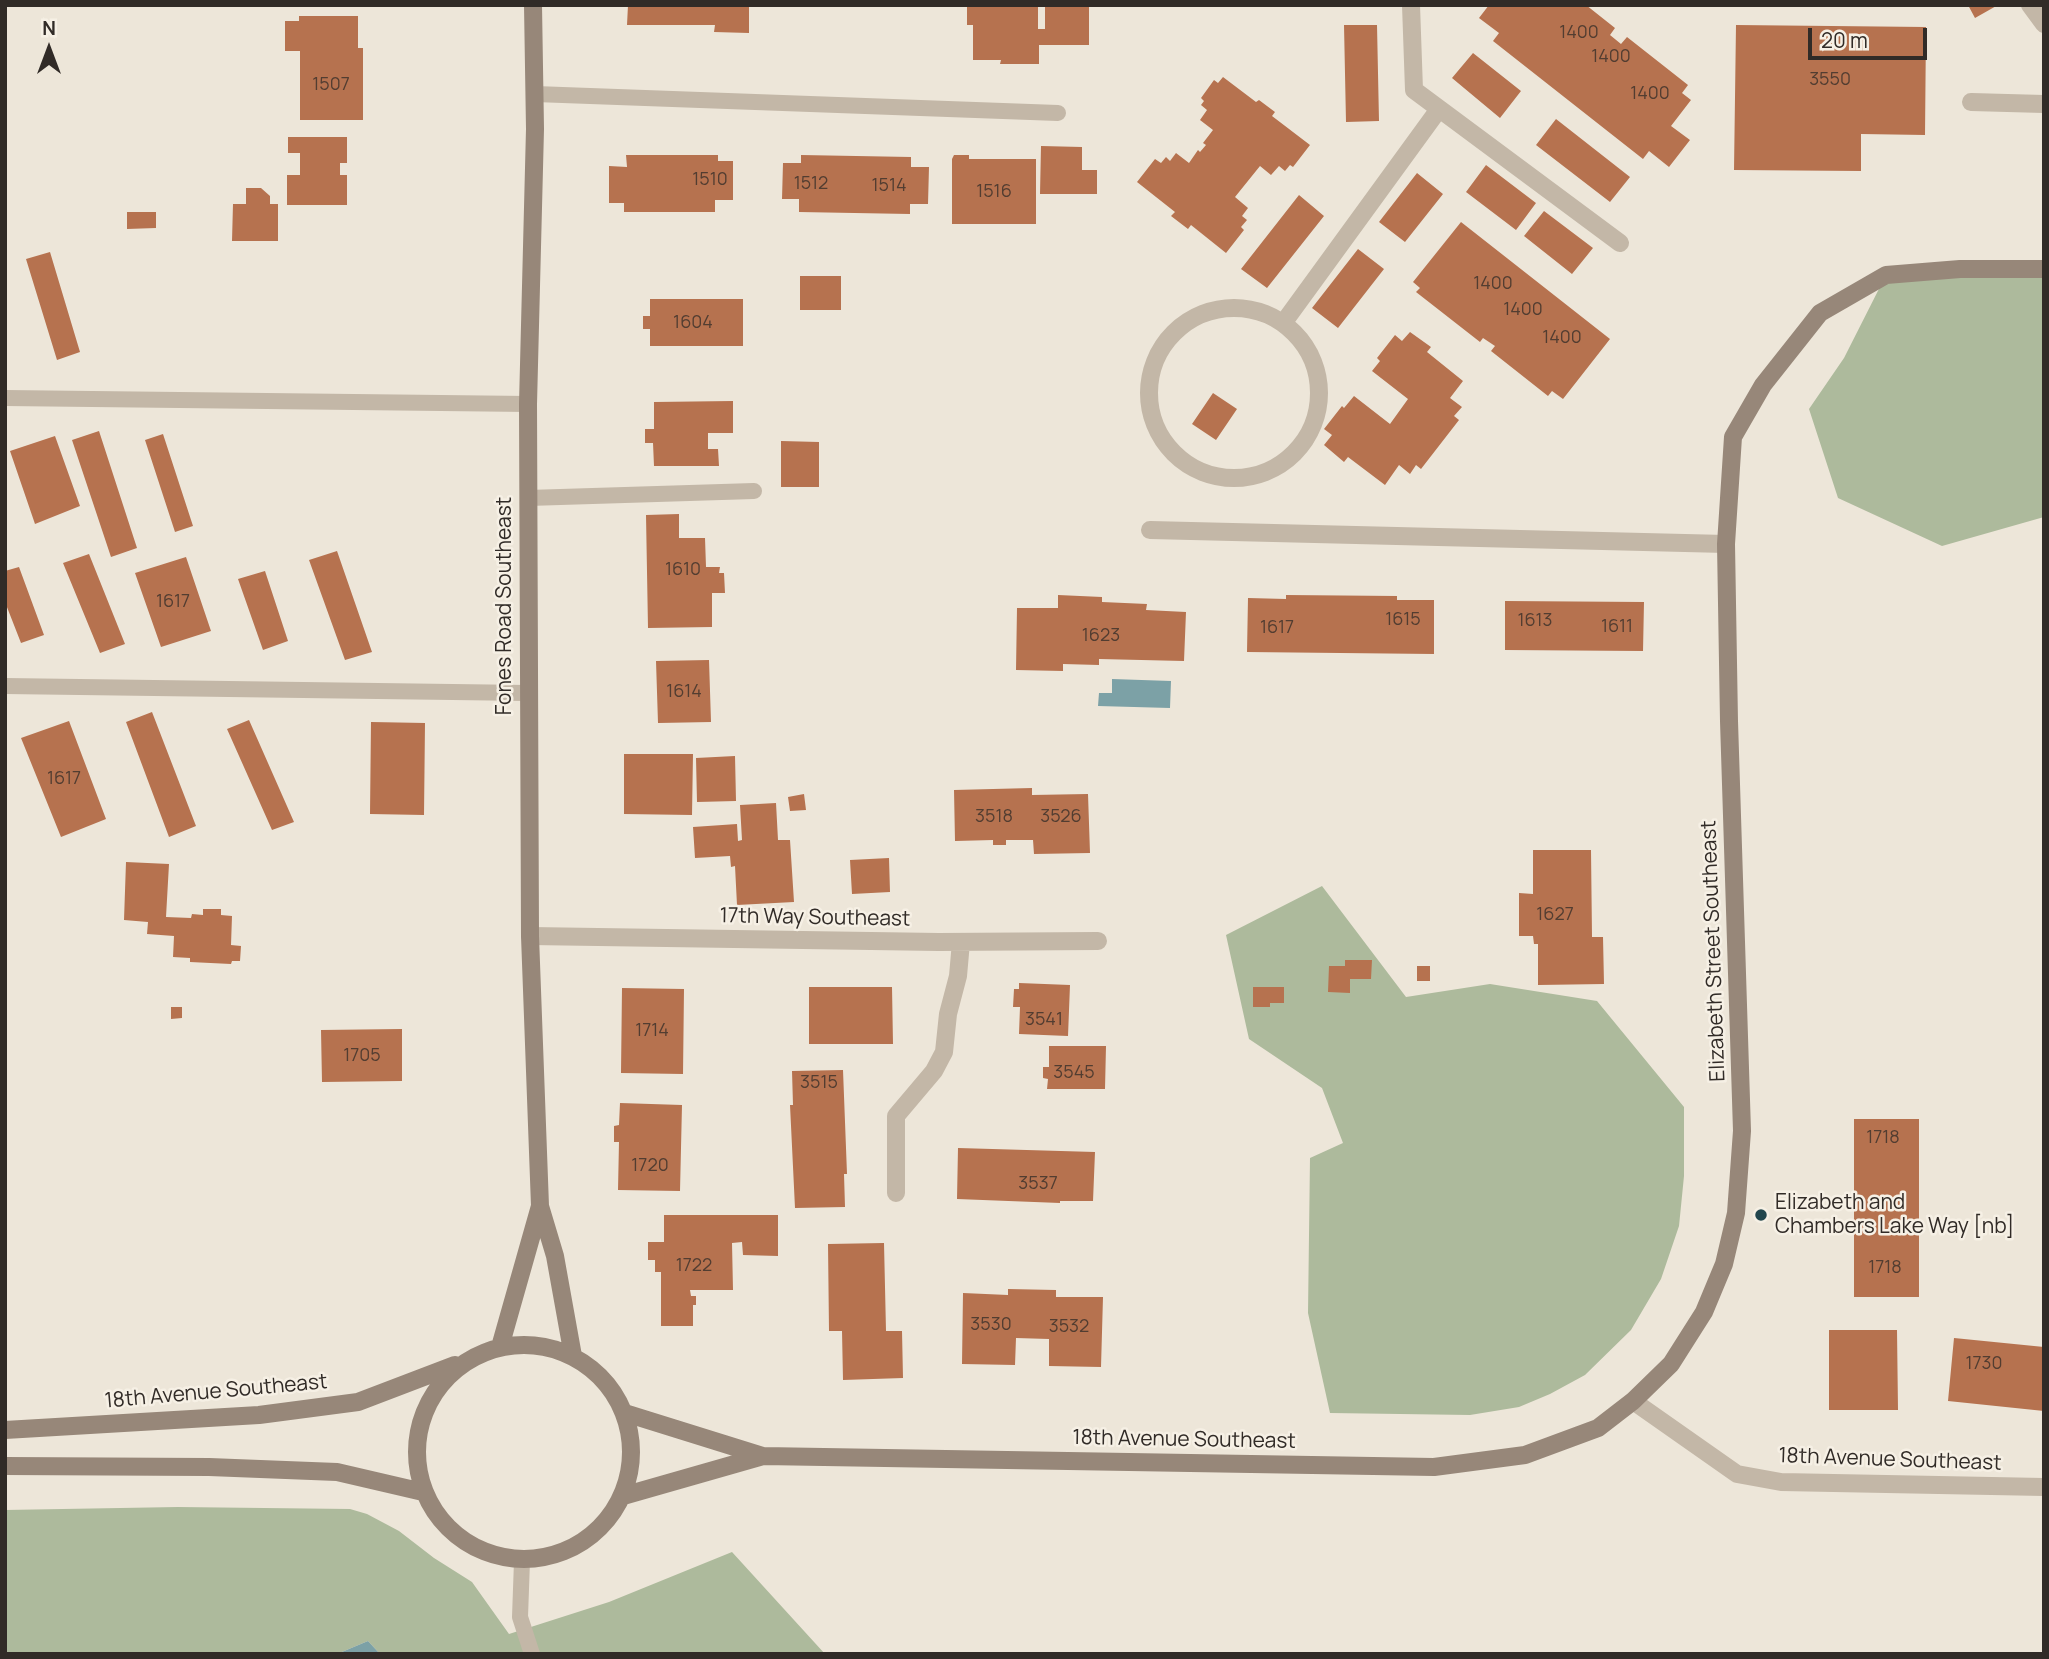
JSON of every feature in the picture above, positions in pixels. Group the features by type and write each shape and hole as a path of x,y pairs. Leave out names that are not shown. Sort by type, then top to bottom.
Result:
{"street":[{"name":"Fones Road Southeast","path":"533,5 527,693 530,936 540,1206 555,1256 573,1356"},
{"path":"1411,5 1414,90 1620,243"},
{"path":"2030,5 2044,23"},
{"path":"1971,102 2044,104"},
{"path":"1284,322 1439,109"},
{"name":"Elizabeth Street Southeast","path":"1598,1428 1633,1401 1671,1364 1704,1312 1724,1264 1736,1213 1742,1131 1726,544 1733,437 1763,385 1820,313 1886,275 1960,269 2044,269"},
{"path":"1220,308 1253,308 1284,322 1311,353 1320,384 1317,418 1301,447 1276,468 1244,478 1211,476 1180,461 1158,436 1148,404 1150,371 1164,341 1189,320 1220,308"},
{"path":"1150,530 1726,544"},
{"name":"17th Way Southeast","path":"530,936 961,942 1098,941"},
{"path":"895,1193 896,1116 934,1071 944,1052 948,1014 958,976 961,942"},
{"name":"Fones Road Southeast","path":"500,1347 540,1206"},
{"path":"537,1345 573,1356 604,1380 625,1413 632,1454 623,1496 599,1531 564,1553 522,1561 480,1552 446,1527 423,1492 415,1456 421,1419 438,1387 465,1362 500,1347 537,1345"},
{"name":"18th Avenue Southeast","path":"5,1430 259,1415 358,1402 465,1362"},
{"name":"18th Avenue Southeast","path":"1633,1401 1737,1474 1781,1482 2044,1487"},
{"name":"18th Avenue Southeast","path":"625,1413 763,1456 1434,1467 1525,1455 1598,1428"},
{"name":"18th Avenue Southeast","path":"623,1496 763,1456"},
{"path":"5,1466 209,1467 337,1472 423,1492"}],"lane":[{"path":"534,94 1058,113"},
{"path":"5,398 528,404"},
{"path":"528,498 754,491"},
{"path":"5,686 527,693"},
{"path":"522,1561 520,1617 531,1654"}],"green space":[{"path":"2044,269 2044,517 1942,546 1838,498 1809,409 1844,358 1886,275"},
{"path":"1322,886 1406,997 1490,984 1597,1001 1684,1107 1684,1176 1679,1226 1661,1279 1631,1330 1585,1375 1519,1407 1470,1415 1330,1413 1308,1313 1310,1158 1343,1143 1322,1088 1249,1039 1226,935"},
{"path":"178,1507 350,1509 367,1514 399,1531 472,1582 509,1634 609,1602 732,1552 825,1654 380,1654 368,1641 337,1654 5,1654 5,1510"}],"water":[{"path":"1112,679 1171,681 1170,708 1098,706 1099,693 1112,693"},
{"path":"368,1641 380,1654 337,1654"}],"building":[{"path":"628,5 749,5 749,33 714,32 715,25 627,25"},
{"path":"967,5 1038,5 1038,29 1045,29 1045,5 1089,5 1089,45 1039,45 1039,64 1000,64 1001,60 973,60 973,25 967,25"},
{"path":"1489,5 1586,5 1615,28 1610,35 1621,44 1627,37 1688,85 1682,93 1691,100 1671,126 1690,140 1669,167 1649,151 1643,159 1493,41 1499,33 1479,18"},
{"path":"1968,5 1998,5 1975,18"},
{"path":"299,16 358,16 358,48 363,48 363,120 300,120 300,51 285,51 285,21 299,21"},
{"path":"1344,25 1377,25 1379,121 1346,122"},
{"path":"1736,25 1926,27 1925,135 1861,134 1861,171 1734,170"},
{"path":"1473,53 1521,91 1500,118 1452,78"},
{"path":"1223,77 1256,102 1259,100 1275,112 1272,116 1310,145 1293,167 1290,165 1285,171 1279,166 1271,175 1260,166 1235,197 1248,208 1242,216 1247,220 1241,227 1244,230 1226,253 1191,225 1188,229 1171,216 1175,212 1137,182 1155,159 1161,163 1166,157 1170,161 1176,153 1189,163 1198,150 1200,152 1206,145 1203,143 1213,130 1200,120 1207,110 1201,105 1204,101 1201,98 1214,80 1218,83"},
{"path":"1556,119 1630,177 1610,202 1536,145"},
{"path":"288,137 347,137 347,163 340,163 340,175 347,175 347,205 287,205 287,175 300,175 300,153 288,153"},
{"path":"1041,146 1082,147 1082,170 1097,170 1097,194 1040,194"},
{"path":"626,155 718,155 718,161 733,161 733,200 715,200 715,212 624,212 624,203 609,203 609,166 627,167"},
{"path":"801,155 911,157 911,167 929,167 928,204 910,204 910,214 799,212 799,199 782,199 783,163 801,163"},
{"path":"954,155 969,155 969,159 1036,159 1036,224 952,224"},
{"path":"1486,165 1536,203 1516,230 1466,192"},
{"path":"1417,173 1443,194 1405,242 1379,222"},
{"path":"246,188 261,188 270,196 270,204 278,204 278,241 232,241 233,204 246,204"},
{"path":"1299,195 1324,216 1267,288 1241,269"},
{"path":"1544,211 1593,248 1572,274 1524,236"},
{"path":"127,212 156,212 156,228 127,229"},
{"path":"1461,222 1610,339 1563,399 1552,391 1548,396 1491,351 1495,346 1483,338 1480,342 1416,292 1420,288 1413,282"},
{"path":"1358,249 1384,269 1338,328 1312,308"},
{"path":"50,252 80,352 57,360 26,259"},
{"path":"800,276 841,276 841,310 800,310"},
{"path":"650,299 743,299 743,346 650,346 650,329 643,329 643,316 650,316"},
{"path":"1410,332 1431,347 1427,352 1463,381 1450,398 1462,407 1454,416 1459,420 1421,469 1416,465 1410,474 1399,465 1385,485 1348,457 1344,462 1324,445 1332,435 1324,429 1342,406 1344,408 1354,396 1390,424 1408,399 1372,371 1380,361 1377,358 1395,335 1402,341"},
{"path":"1213,393 1237,409 1216,440 1192,424"},
{"path":"733,401 733,433 708,433 708,449 718,449 719,466 654,466 653,443 645,443 645,429 654,429 654,402"},
{"path":"99,431 137,548 111,557 72,440"},
{"path":"163,434 193,526 175,532 145,440"},
{"path":"55,436 80,506 35,524 10,451"},
{"path":"781,441 819,442 819,487 781,487"},
{"path":"679,514 679,538 705,538 706,567 720,567 719,573 724,573 725,593 712,593 712,627 648,628 646,515"},
{"path":"337,551 372,652 345,660 309,560"},
{"path":"89,554 125,644 100,653 63,563"},
{"path":"186,557 211,631 161,647 135,573"},
{"path":"19,567 44,635 21,643 5,602 5,571"},
{"path":"265,571 288,641 263,650 238,579"},
{"path":"1058,595 1102,597 1102,602 1147,604 1146,610 1186,612 1184,661 1099,659 1099,665 1063,664 1063,671 1016,670 1017,608 1058,608"},
{"path":"1286,595 1397,596 1397,600 1434,600 1434,654 1247,652 1248,598 1286,599"},
{"path":"1505,601 1644,602 1643,651 1505,650"},
{"path":"709,660 711,722 658,723 656,661"},
{"path":"152,712 196,826 169,837 126,722"},
{"path":"249,720 294,822 272,830 227,729"},
{"path":"69,721 106,819 61,837 21,738"},
{"path":"371,722 425,723 424,815 370,814"},
{"path":"624,754 693,754 692,815 624,814"},
{"path":"735,756 736,801 697,802 696,758"},
{"path":"1032,788 1032,795 1088,794 1090,853 1034,854 1033,840 1006,840 1006,845 993,845 993,840 955,841 954,790"},
{"path":"804,794 806,810 790,811 788,797"},
{"path":"776,803 778,840 790,840 794,902 737,905 735,866 731,867 730,856 695,858 693,827 737,824 738,841 742,840 740,805"},
{"path":"1533,850 1591,850 1592,937 1603,937 1604,984 1538,985 1538,944 1534,944 1533,936 1519,936 1519,893 1533,894"},
{"path":"889,858 890,892 852,894 850,860"},
{"path":"126,862 169,864 166,917 191,918 192,914 203,915 203,909 221,909 221,915 232,916 231,945 241,946 240,961 232,961 231,964 190,962 190,958 173,957 174,936 147,934 148,922 124,920"},
{"path":"1345,960 1372,960 1371,979 1350,979 1350,993 1328,992 1329,966 1345,966"},
{"path":"1417,966 1430,966 1430,981 1417,981"},
{"path":"1019,983 1070,985 1068,1036 1019,1034 1020,1007 1013,1007 1014,989 1019,989"},
{"path":"809,987 892,987 893,1044 809,1044"},
{"path":"1253,987 1284,987 1284,1003 1270,1003 1270,1007 1253,1007"},
{"path":"622,988 684,989 683,1074 621,1073"},
{"path":"171,1007 182,1007 182,1018 171,1019"},
{"path":"402,1029 402,1081 322,1082 321,1030"},
{"path":"1049,1046 1106,1046 1105,1089 1047,1089 1048,1079 1043,1078 1043,1067 1049,1067"},
{"path":"843,1070 847,1174 844,1174 845,1207 795,1208 790,1105 793,1105 792,1071"},
{"path":"620,1103 682,1105 680,1191 618,1190 619,1142 614,1142 614,1126 619,1125"},
{"path":"1854,1119 1919,1119 1919,1297 1854,1297"},
{"path":"958,1148 1095,1152 1093,1201 1060,1203 957,1199"},
{"path":"664,1215 778,1215 778,1256 743,1255 742,1242 732,1243 733,1290 690,1290 691,1296 696,1296 693,1326 661,1326 661,1272 655,1272 655,1260 648,1260 648,1242 664,1242"},
{"path":"884,1243 886,1331 902,1331 903,1378 843,1380 842,1331 829,1331 828,1244"},
{"path":"1008,1289 1056,1290 1056,1297 1103,1297 1101,1367 1049,1366 1049,1339 1016,1338 1015,1365 962,1364 963,1293 1008,1295"},
{"path":"1829,1330 1897,1330 1898,1410 1829,1410"},
{"path":"1954,1338 2044,1347 2044,1411 1948,1401"}],"place":[{"name":"Elizabeth and Chambers Lake Way [nb]","path":"1761,1215"}]}
